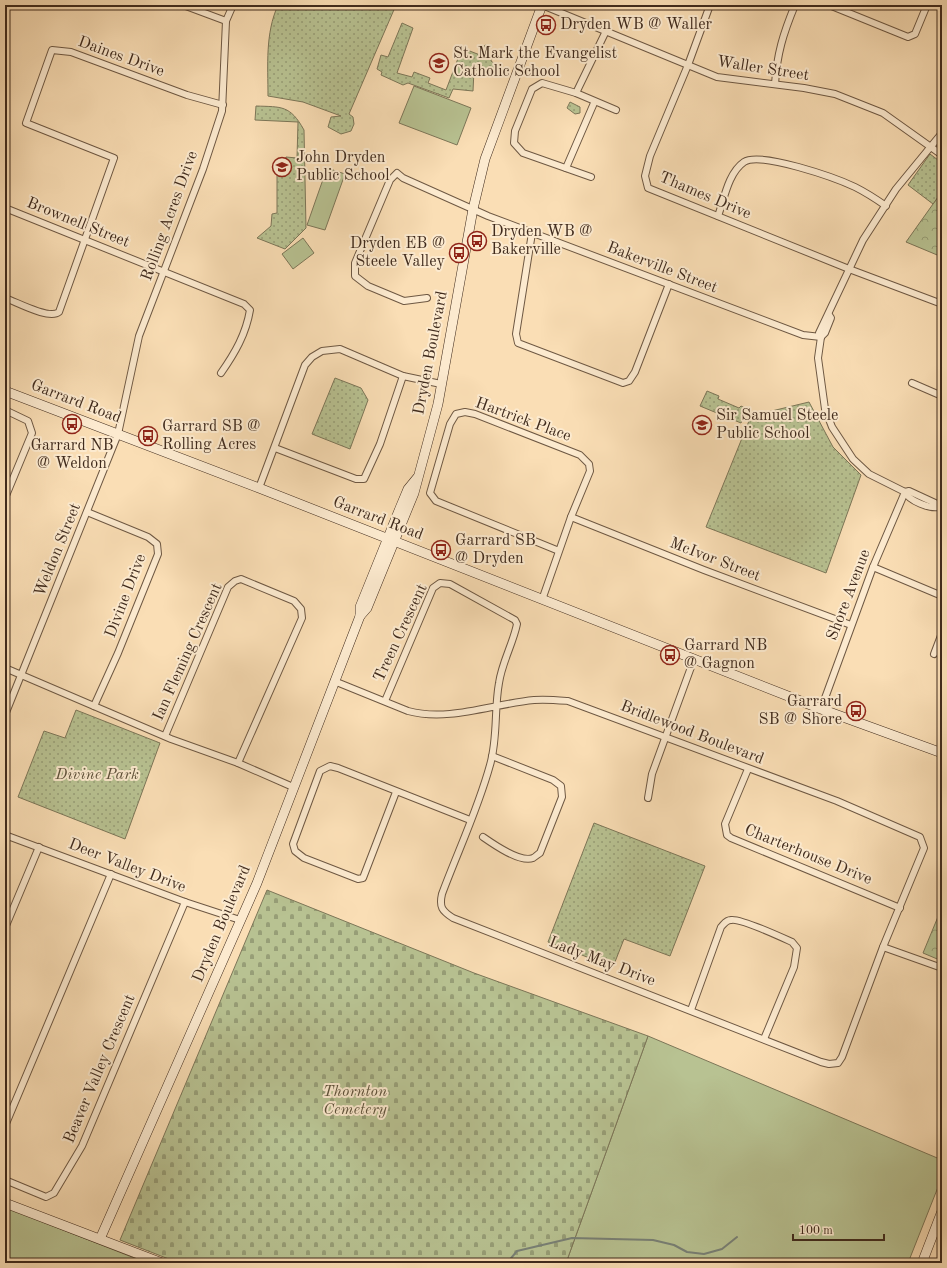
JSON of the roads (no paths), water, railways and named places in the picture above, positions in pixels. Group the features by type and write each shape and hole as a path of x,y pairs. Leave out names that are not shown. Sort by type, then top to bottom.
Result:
{"street":[{"path":"183,5 226,21"},
{"name":"Rolling Acres Drive","path":"118,434 140,336 163,271 203,169 223,105 226,21 233,5"},
{"name":"Waller Street","path":"542,5 717,77 775,84 835,94 883,113 942,154"},
{"name":"Dryden Boulevard","path":"100,1239 257,883 293,786 360,616 367,608 408,489 417,478 438,404 473,209 485,159 542,5"},
{"path":"688,65 710,5"},
{"path":"775,84 777,57 784,30 795,5"},
{"path":"829,5 908,37 915,34 927,5"},
{"path":"576,93 606,31"},
{"name":"Daines Drive","path":"84,240 114,158 26,122 52,50 71,52 187,95 223,105"},
{"name":"Thames Drive","path":"688,65 650,156 646,176 648,188 849,269 942,304"},
{"path":"591,177 523,154 514,143 515,131 532,89 542,83 576,93 594,102 616,110"},
{"path":"566,168 594,102"},
{"path":"940,508 933,508 907,496 905,492 869,474 854,459 832,427 825,409 818,358 821,337 825,333 831,318 829,315 863,240 896,189 942,133"},
{"path":"718,216 735,170 745,161 758,160 790,165 819,173 855,187 886,206"},
{"name":"Bakerville Street","path":"427,298 404,301 368,286 355,276 355,263 390,180 397,173 403,178 532,233 803,335 821,337"},
{"name":"Brownell Street","path":"5,208 244,304 250,310 248,325 234,355 221,373"},
{"path":"532,233 516,334 518,343 623,383 629,380 635,372 669,284"},
{"path":"5,298 48,315 56,315 59,312 84,240"},
{"path":"259,488 305,366 312,357 322,351 340,349 403,376 441,384"},
{"path":"275,448 356,479 364,479 380,444 403,376"},
{"path":"912,383 942,396"},
{"name":"Garrard Road","path":"5,391 259,488 821,709 942,753"},
{"path":"5,410 28,421 32,433 5,498"},
{"name":"Hartrick Place","path":"542,600 571,517 590,471 589,464 580,454 475,414 465,412 456,414 450,424 430,493 436,501 559,551"},
{"name":"Weldon Street","path":"5,715 118,434"},
{"name":"Shore Avenue","path":"821,709 873,567 905,492"},
{"name":"Divine Drive","path":"87,512 148,538 157,544 158,554 94,706"},
{"name":"McIvor Street","path":"571,517 704,570 851,625"},
{"path":"873,567 942,596"},
{"name":"Ian Fleming Crescent","path":"165,736 228,588 235,581 241,579 294,601 301,609 302,618 238,763"},
{"name":"Treen Crescent","path":"385,701 433,588 440,583 445,583 471,594 493,609 515,620 517,624 499,682 497,706"},
{"path":"934,654 942,633"},
{"path":"648,798 652,774 694,659"},
{"path":"5,668 165,736 238,763 293,786"},
{"name":"Bridlewood Boulevard","path":"334,682 420,714 454,713 533,700 568,701 837,801 920,837 924,848 883,947"},
{"name":"Lady May Drive","path":"497,706 492,756 481,794 442,894 440,904 442,911 453,918 829,1064 838,1063 842,1057 883,947"},
{"path":"483,838 501,850 526,859 533,858 540,853 562,797 561,786 553,780 492,756"},
{"path":"396,792 363,878 358,879 304,858 294,851 293,844 302,817 320,771 326,767 338,768 470,820"},
{"name":"Charterhouse Drive","path":"748,768 725,824 727,835 900,908"},
{"name":"Deer Valley Drive","path":"5,835 185,902 240,920"},
{"path":"5,928 39,847"},
{"path":"5,1126 111,874"},
{"name":"Beaver Valley Crescent","path":"5,1180 46,1197 54,1193 82,1146 185,902"},
{"path":"691,1010 721,927 726,921 732,919 742,921 792,942 797,948 794,967 764,1039"},
{"path":"883,947 942,968"},
{"path":"5,1203 162,1263"},
{"path":"922,1263 942,1211"}],"waterway":[{"path":"507,1263 517,1251 572,1238 653,1240 674,1245 687,1252 704,1254 722,1249 737,1237"}],"place":[{"name":"Dryden WB @ Waller","path":"546,25"},
{"name":"St. Mark the Evangelist Catholic School","path":"439,63"},
{"name":"John Dryden Public School","path":"282,167"},
{"name":"Dryden WB @ Bakerville","path":"477,241"},
{"name":"Dryden EB @ Steele Valley","path":"459,253"},
{"name":"Garrard NB @ Weldon","path":"72,424"},
{"name":"Sir Samuel Steele Public School","path":"702,425"},
{"name":"Garrard SB @ Rolling Acres","path":"148,436"},
{"name":"Garrard SB @ Dryden","path":"441,550"},
{"name":"Garrard NB @ Gagnon","path":"670,655"},
{"name":"Garrard SB @ Shore","path":"856,711"}],"park label":[{"name":"Divine Park","path":"97,775"},
{"name":"Thornton Cemetery","path":"355,1101"}]}
